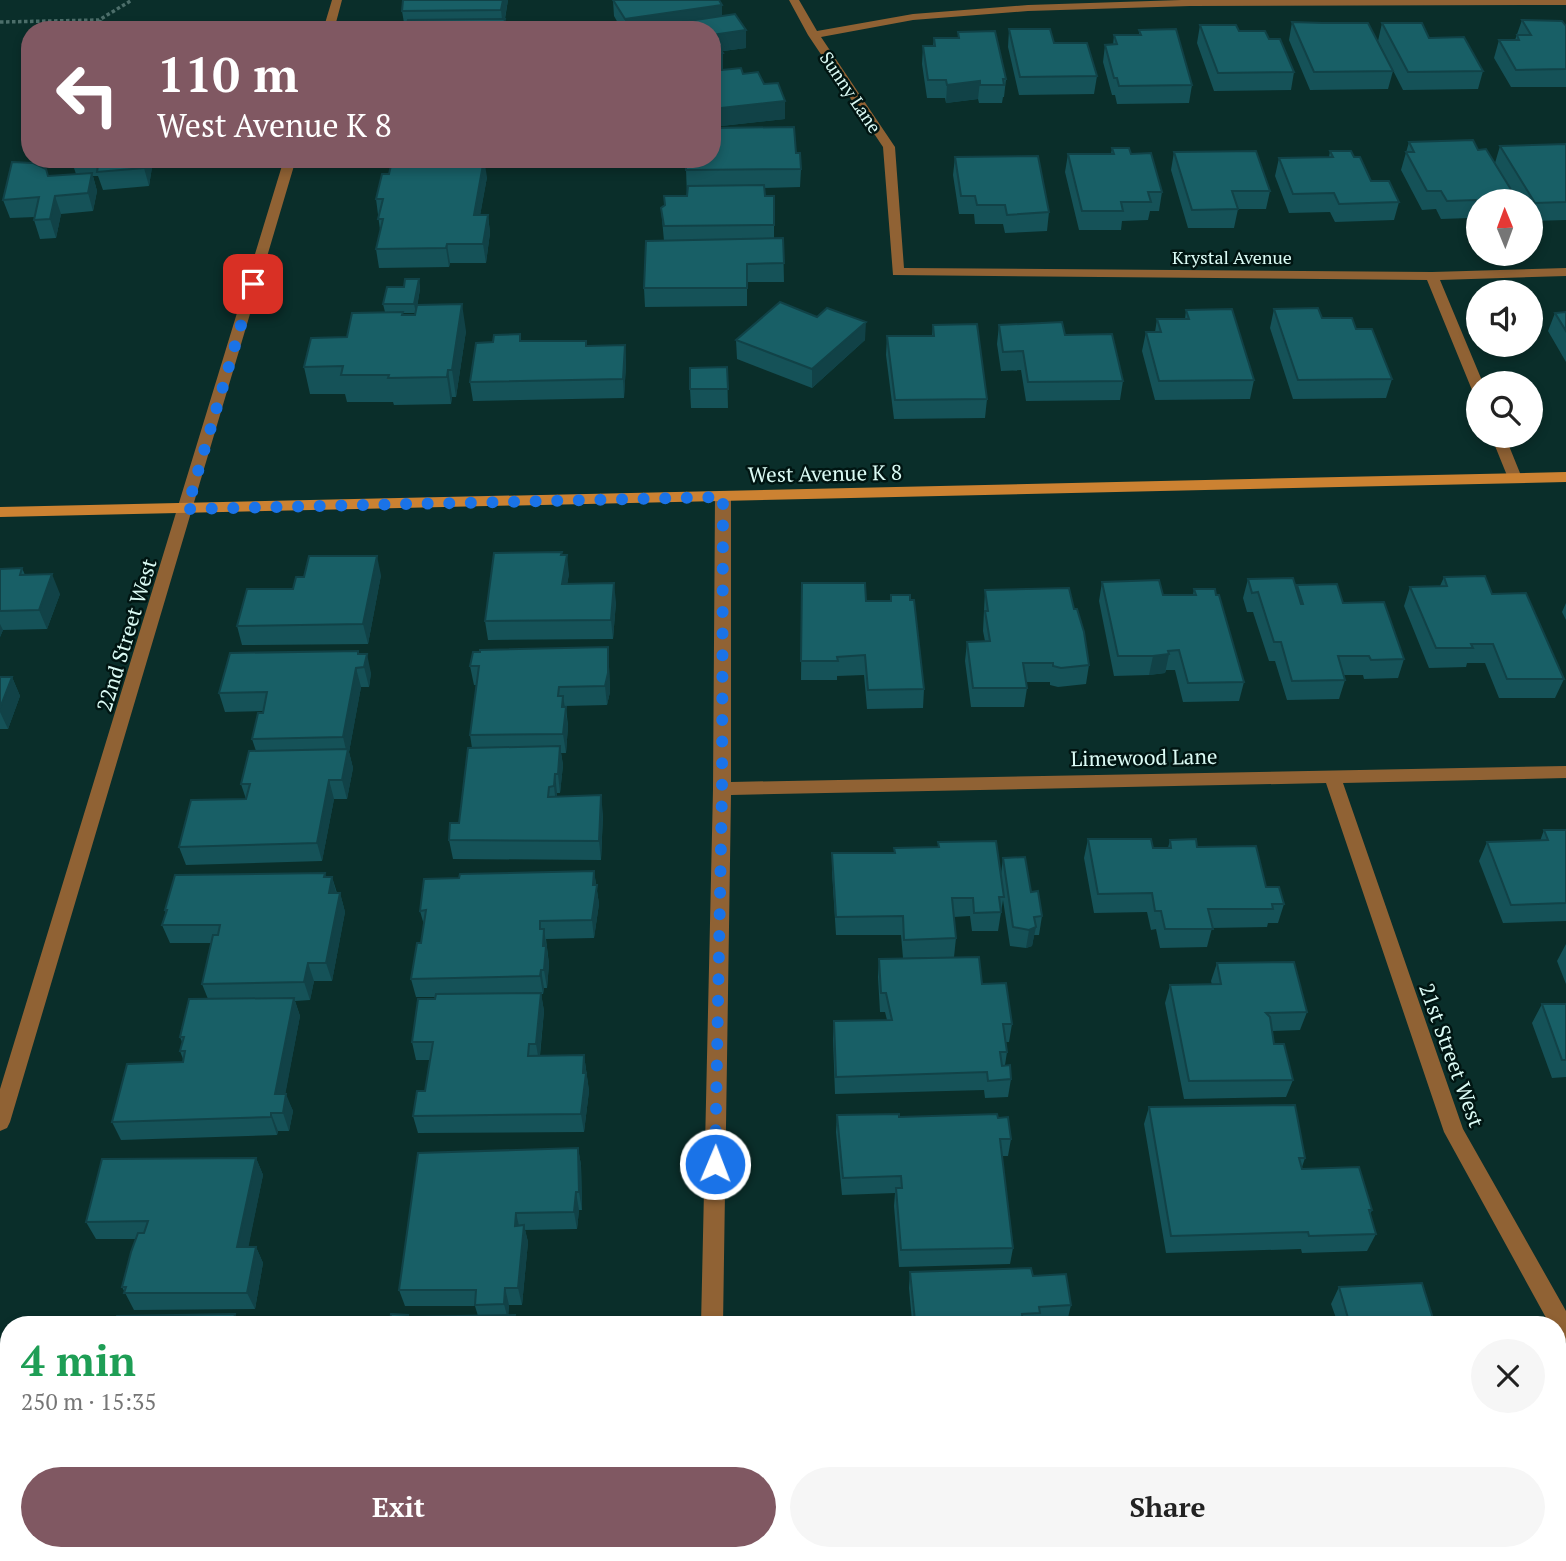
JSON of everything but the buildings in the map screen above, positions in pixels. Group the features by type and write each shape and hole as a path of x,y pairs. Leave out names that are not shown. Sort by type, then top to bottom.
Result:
{"street":[{"path":"331,21 337,0"},
{"name":"Sunny Lane","path":"794,0 889,148 898,272"},
{"path":"814,35 913,17 1028,8 1190,1 1566,2"},
{"name":"22nd Street West","path":"0,1122 187,509 287,168"},
{"name":"Krystal Avenue","path":"898,272 1432,276 1566,272"},
{"path":"1432,276 1471,371"},
{"path":"1503,448 1515,478"},
{"name":"West Avenue K 8","path":"0,512 1566,477"},
{"path":"712,1316 722,789 723,497"},
{"name":"Limewood Lane","path":"722,789 1566,772"},
{"name":"21st Street West","path":"1332,776 1454,1132 1557,1316"}],"path":[{"path":"50,21 99,20 132,0"},
{"path":"0,22 21,22"}],"route":[{"path":"253,284 187,509 723,497 722,789 715,1164"}]}
